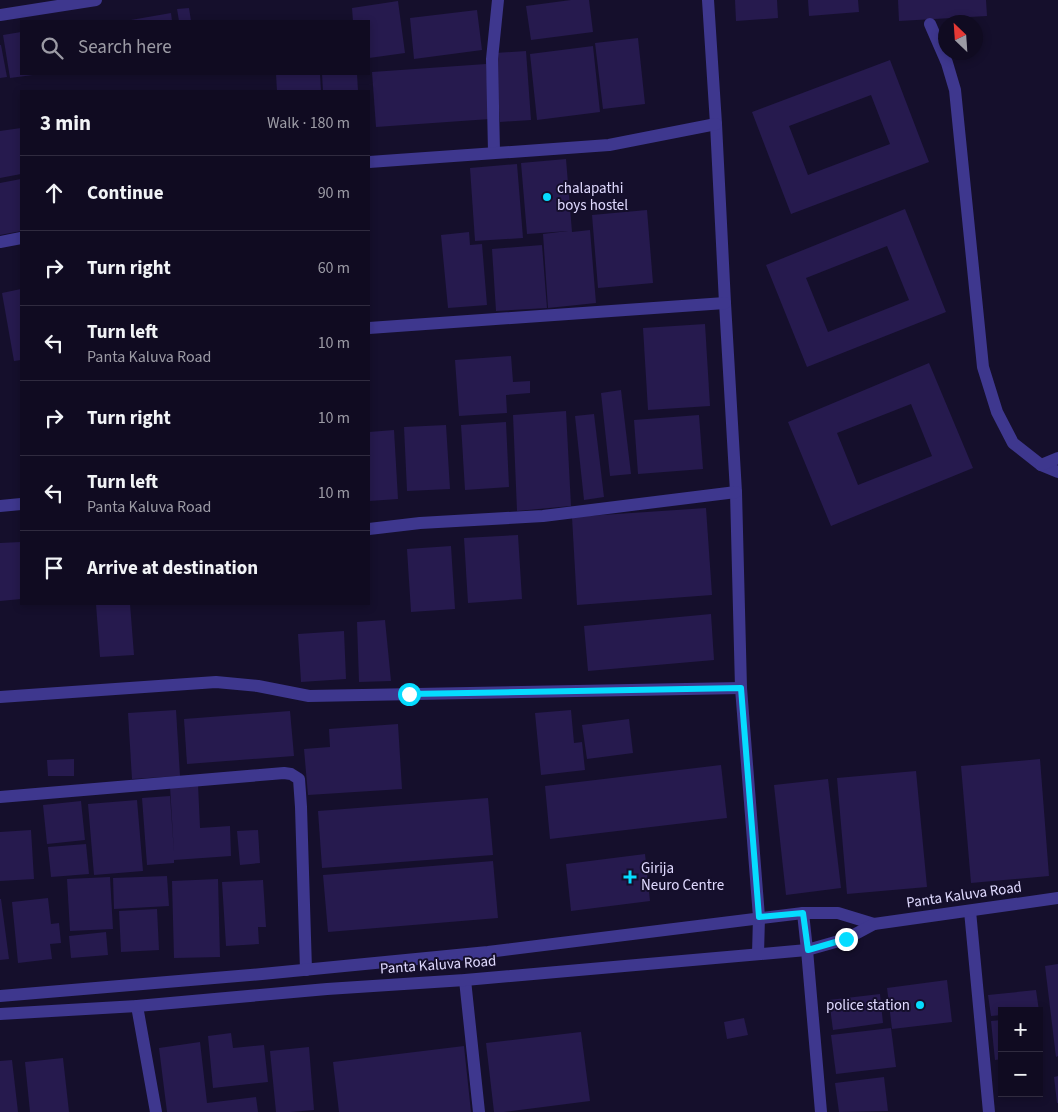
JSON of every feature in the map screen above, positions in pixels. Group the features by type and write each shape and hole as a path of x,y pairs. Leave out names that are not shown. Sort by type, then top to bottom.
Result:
{"street":[{"path":"0,15 25,5 96,0"},
{"path":"494,152 492,59 498,0"},
{"path":"708,0 736,492 741,688 759,917 758,954"},
{"path":"930,24 947,63 955,90 983,367 997,412 1013,443 1041,465 1058,472"},
{"path":"370,162 609,144 716,124"},
{"path":"0,242 20,238"},
{"path":"370,328 725,303"},
{"path":"1041,465 1058,458"},
{"path":"370,529 420,523 543,516 736,492"},
{"path":"0,506 20,504"},
{"path":"0,696 216,682 258,686 309,696 741,688"},
{"path":"0,797 284,773 299,778 302,807 306,970"},
{"name":"Panta Kaluva Road","path":"0,1014 137,1006 808,950 846,939 874,924 1058,898"},
{"path":"970,911 989,1112"},
{"path":"803,913 808,950 821,1112"},
{"name":"Panta Kaluva Road","path":"0,996 306,970 488,952 803,913 838,913 874,924"},
{"path":"465,980 480,1112"},
{"path":"137,1006 156,1112"}],"building":[{"path":"571,0 589,0 593,32 531,40 526,6"},
{"path":"735,0 777,0 778,18 736,21"},
{"path":"808,0 858,0 859,12 809,16"},
{"path":"898,0 986,0 987,16 938,15 938,19 899,21"},
{"path":"398,1 405,53 370,58 370,20 353,20 352,8"},
{"path":"189,8 191,20 179,20 177,9"},
{"path":"477,10 482,50 414,59 410,18"},
{"path":"171,13 172,20 131,20"},
{"path":"20,32 20,75 33,75 10,78 3,35"},
{"path":"638,38 645,104 603,109 595,43"},
{"path":"0,45 7,77 0,78"},
{"path":"593,46 600,112 537,120 530,54"},
{"path":"526,51 531,120 500,122 495,53"},
{"path":"890,60 929,162 791,214 752,112","holes":["871,95 890,144 808,175 789,126"]},
{"path":"486,64 490,119 376,127 372,72"},
{"path":"276,75 320,75 321,90 277,90"},
{"path":"322,75 357,75 358,90 323,90"},
{"path":"20,128 20,174 0,178 0,131"},
{"path":"566,159 572,232 590,230 596,303 548,308 543,234 568,231 527,234 521,163"},
{"path":"517,164 523,238 475,241 470,168"},
{"path":"20,179 20,231 0,235 0,183"},
{"path":"905,209 946,312 807,367 766,265","holes":["887,246 909,300 828,332 806,278"]},
{"path":"647,210 653,283 598,288 592,215"},
{"path":"469,232 470,245 482,244 487,305 448,308 441,235"},
{"path":"542,245 547,308 496,311 492,249"},
{"path":"20,289 20,360 14,361 2,293"},
{"path":"705,324 710,406 648,410 643,328"},
{"path":"511,356 513,382 530,381 530,393 506,395 507,413 459,416 455,360"},
{"path":"929,363 973,468 831,526 788,422","holes":["911,404 932,456 858,485 837,433"]},
{"path":"621,390 631,474 610,476 601,393"},
{"path":"566,411 571,506 517,511 513,415"},
{"path":"594,414 604,497 584,500 575,416"},
{"path":"699,415 703,469 638,474 634,420"},
{"path":"506,422 509,487 465,490 461,425"},
{"path":"446,425 450,489 407,491 404,427"},
{"path":"394,430 398,499 370,501 370,432"},
{"path":"706,508 712,595 577,605 572,517"},
{"path":"518,535 522,599 468,603 464,538"},
{"path":"20,542 20,599 0,601 0,543"},
{"path":"451,546 455,609 411,612 407,549"},
{"path":"96,605 130,605 134,655 100,657"},
{"path":"711,614 714,660 588,671 584,626"},
{"path":"385,620 391,681 359,682 357,622"},
{"path":"344,631 346,679 301,682 298,634"},
{"path":"176,710 180,776 132,779 128,713"},
{"path":"571,710 574,743 582,742 585,770 541,775 535,713"},
{"path":"290,711 294,756 187,764 184,719"},
{"path":"629,719 633,753 587,759 582,725"},
{"path":"398,724 402,789 308,795 304,749 330,747 329,729"},
{"path":"74,759 74,776 48,776 47,760"},
{"path":"1040,759 1049,876 971,883 961,766"},
{"path":"721,765 727,818 550,839 545,786"},
{"path":"916,771 927,887 847,894 837,778"},
{"path":"828,779 841,888 786,895 774,785"},
{"path":"198,784 200,828 230,826 231,856 174,860 174,863 147,865 142,798 170,796 174,853 170,786"},
{"path":"488,798 493,855 322,868 318,811"},
{"path":"137,800 143,871 94,875 88,804"},
{"path":"81,801 85,840 47,844 43,805"},
{"path":"31,830 34,879 0,881 0,832"},
{"path":"258,830 260,863 240,865 237,831"},
{"path":"86,844 89,874 51,877 48,847"},
{"path":"645,854 650,901 571,911 566,864"},
{"path":"493,861 498,918 328,932 323,875"},
{"path":"167,876 169,906 114,909 113,878"},
{"path":"110,877 113,929 70,931 67,879"},
{"path":"218,879 220,957 174,958 172,881"},
{"path":"263,880 266,927 258,927 259,944 226,946 222,882"},
{"path":"48,898 51,924 59,923 61,943 50,944 52,959 18,963 12,902"},
{"path":"0,899 9,959 0,960"},
{"path":"157,909 159,950 121,952 119,911"},
{"path":"106,932 108,955 71,958 69,936"},
{"path":"1058,964 1058,1056 1056,1057 1045,966"},
{"name":"police station","path":"947,980 952,1022 892,1029 887,988"},
{"path":"1036,990 1038,1007 998,1007 998,1015 991,1016 988,995"},
{"path":"880,994 883,1023 833,1030 829,1000"},
{"path":"744,1018 748,1035 727,1039 724,1022"},
{"path":"998,1020 998,1060 995,1060 991,1021"},
{"path":"891,1028 896,1067 836,1074 831,1035"},
{"path":"581,1032 590,1101 494,1112 486,1043"},
{"path":"231,1033 233,1048 264,1045 268,1082 213,1088 208,1036"},
{"path":"200,1042 207,1103 256,1097 258,1112 167,1112 159,1048"},
{"path":"464,1046 471,1112 339,1112 333,1062"},
{"path":"309,1047 314,1110 276,1112 270,1051"},
{"path":"63,1058 69,1112 30,1112 25,1062"},
{"path":"12,1060 18,1112 0,1112 0,1061"},
{"path":"1058,1076 1058,1103 1057,1103 1054,1077"},
{"path":"884,1077 888,1111 839,1112 835,1083"}],"place":[{"name":"chalapathi boys hostel","path":"547,197"},
{"name":"Girija Neuro Centre","path":"630,877"},
{"name":"police station","path":"920,1005"}],"route":[{"path":"409,694 741,688 759,917 803,913 808,950 846,939"}]}
